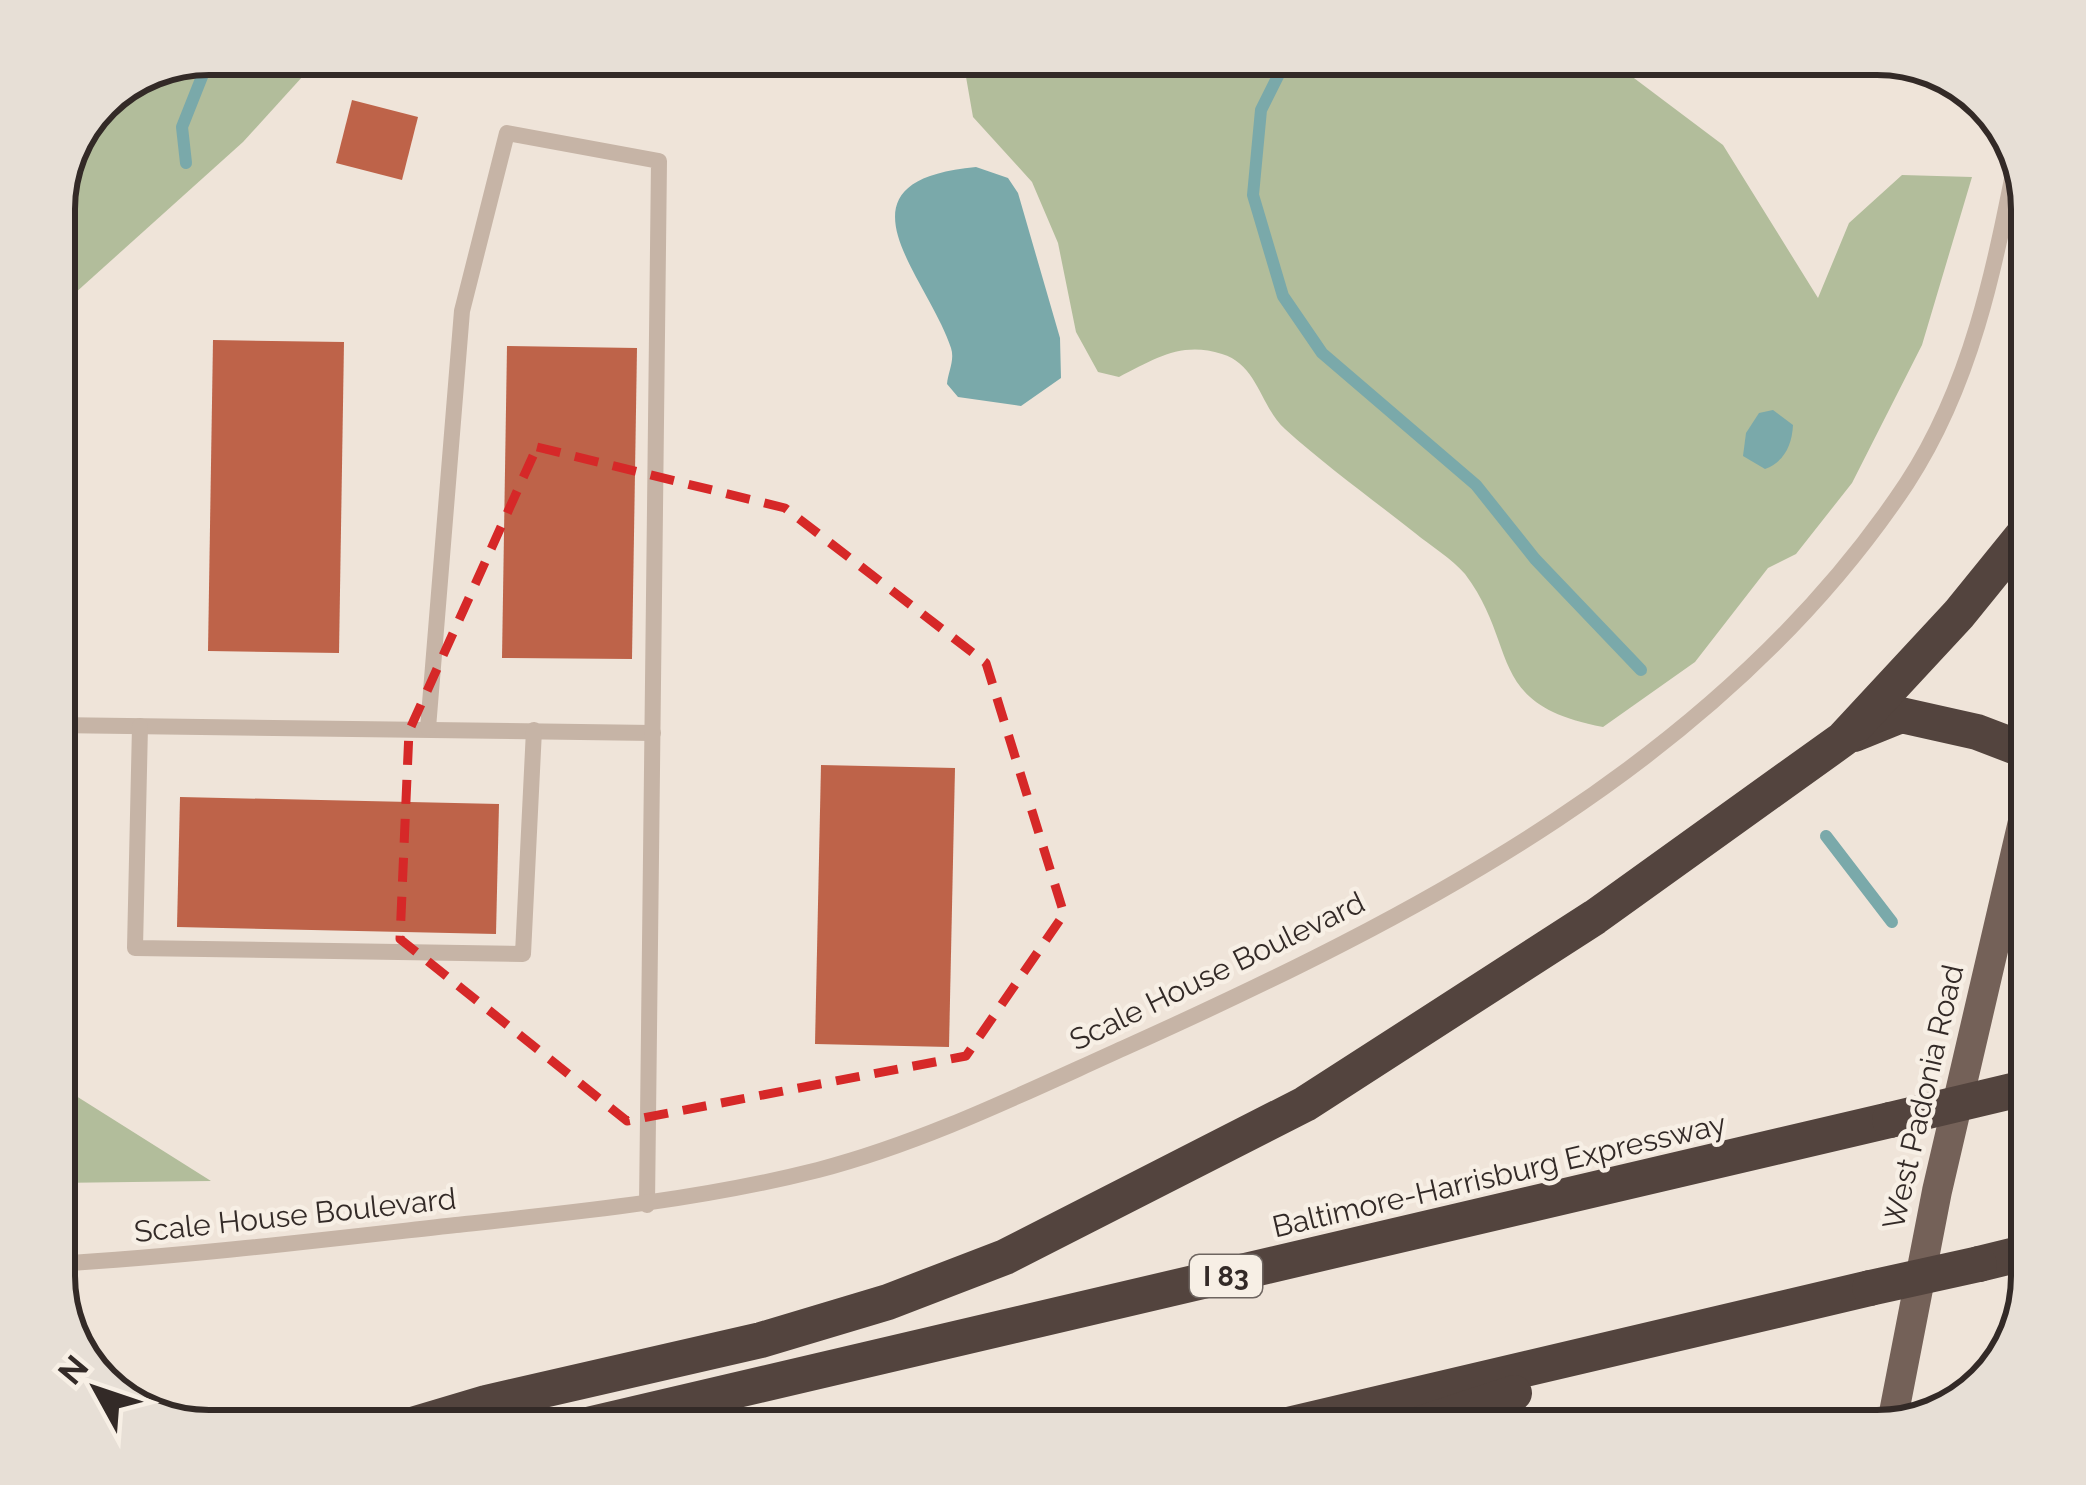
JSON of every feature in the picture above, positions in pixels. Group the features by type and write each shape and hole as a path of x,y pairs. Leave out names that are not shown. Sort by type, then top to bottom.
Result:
{"highway":[{"path":"462,1410 761,1340 888,1302 1005,1257 1305,1103 1436,1024 1843,739 1959,614 2011,550"},
{"path":"1843,739 1900,715 1977,732 2011,745"},
{"name":"Baltimore-Harrisburg Expressway","path":"652,1410 2011,1091"},
{"path":"1351,1410 2011,1256"},
{"path":"1462,1410 1756,1314"}],"main road":[{"name":"West Padonia Road","path":"1895,1409 1937,1191 2011,873"}],"lane":[{"path":"428,728 462,311 507,133 658,160 647,1205"},
{"name":"Scale House Boulevard","path":"75,1263 168,1257 647,1205 819,1169 943,1130 1305,964 1471,873 1619,777 1708,706 1786,633 1857,552 1909,479 1950,406 1975,340 2010,195"},
{"path":"75,725 653,733"},
{"path":"140,726 135,948 524,954 534,730"}],"highlighted area":[{"path":"537,447 785,508 986,663 1064,914 966,1056 627,1121 400,939 409,731"}],"green space":[{"path":"304,75 243,142 75,293 75,200 80,174 97,134 114,114 134,97 182,78"},
{"path":"966,75 1630,75 1723,145 1818,298 1849,223 1902,175 1972,177 1922,345 1852,483 1796,554 1768,568 1695,662 1603,727 1565,717 1539,704 1522,688 1465,574 1285,429 1251,376 1234,359 1207,351 1181,351 1119,377 1098,372 1076,332 1058,243 1032,182 973,117"},
{"path":"75,1095 211,1181 75,1183"}],"water":[{"path":"976,167 1008,178 1018,193 1060,338 1061,378 1021,406 958,397 947,384 951,348 898,235 895,211 905,191 931,176"},
{"path":"1773,410 1793,425 1782,457 1765,469 1743,456 1746,433 1759,413"}],"building":[{"path":"352,100 418,117 402,180 336,163"},
{"path":"213,340 344,342 339,653 208,651"},
{"path":"507,346 637,348 632,659 502,658"},
{"path":"821,765 955,768 949,1047 815,1044"},
{"path":"180,797 499,804 496,934 177,927"}],"waterway":[{"path":"1278,75 1261,110 1253,195 1283,296 1322,353 1476,485 1535,559 1641,670"},
{"path":"186,163 182,127 202,76"},
{"path":"1826,836 1892,922"}]}
